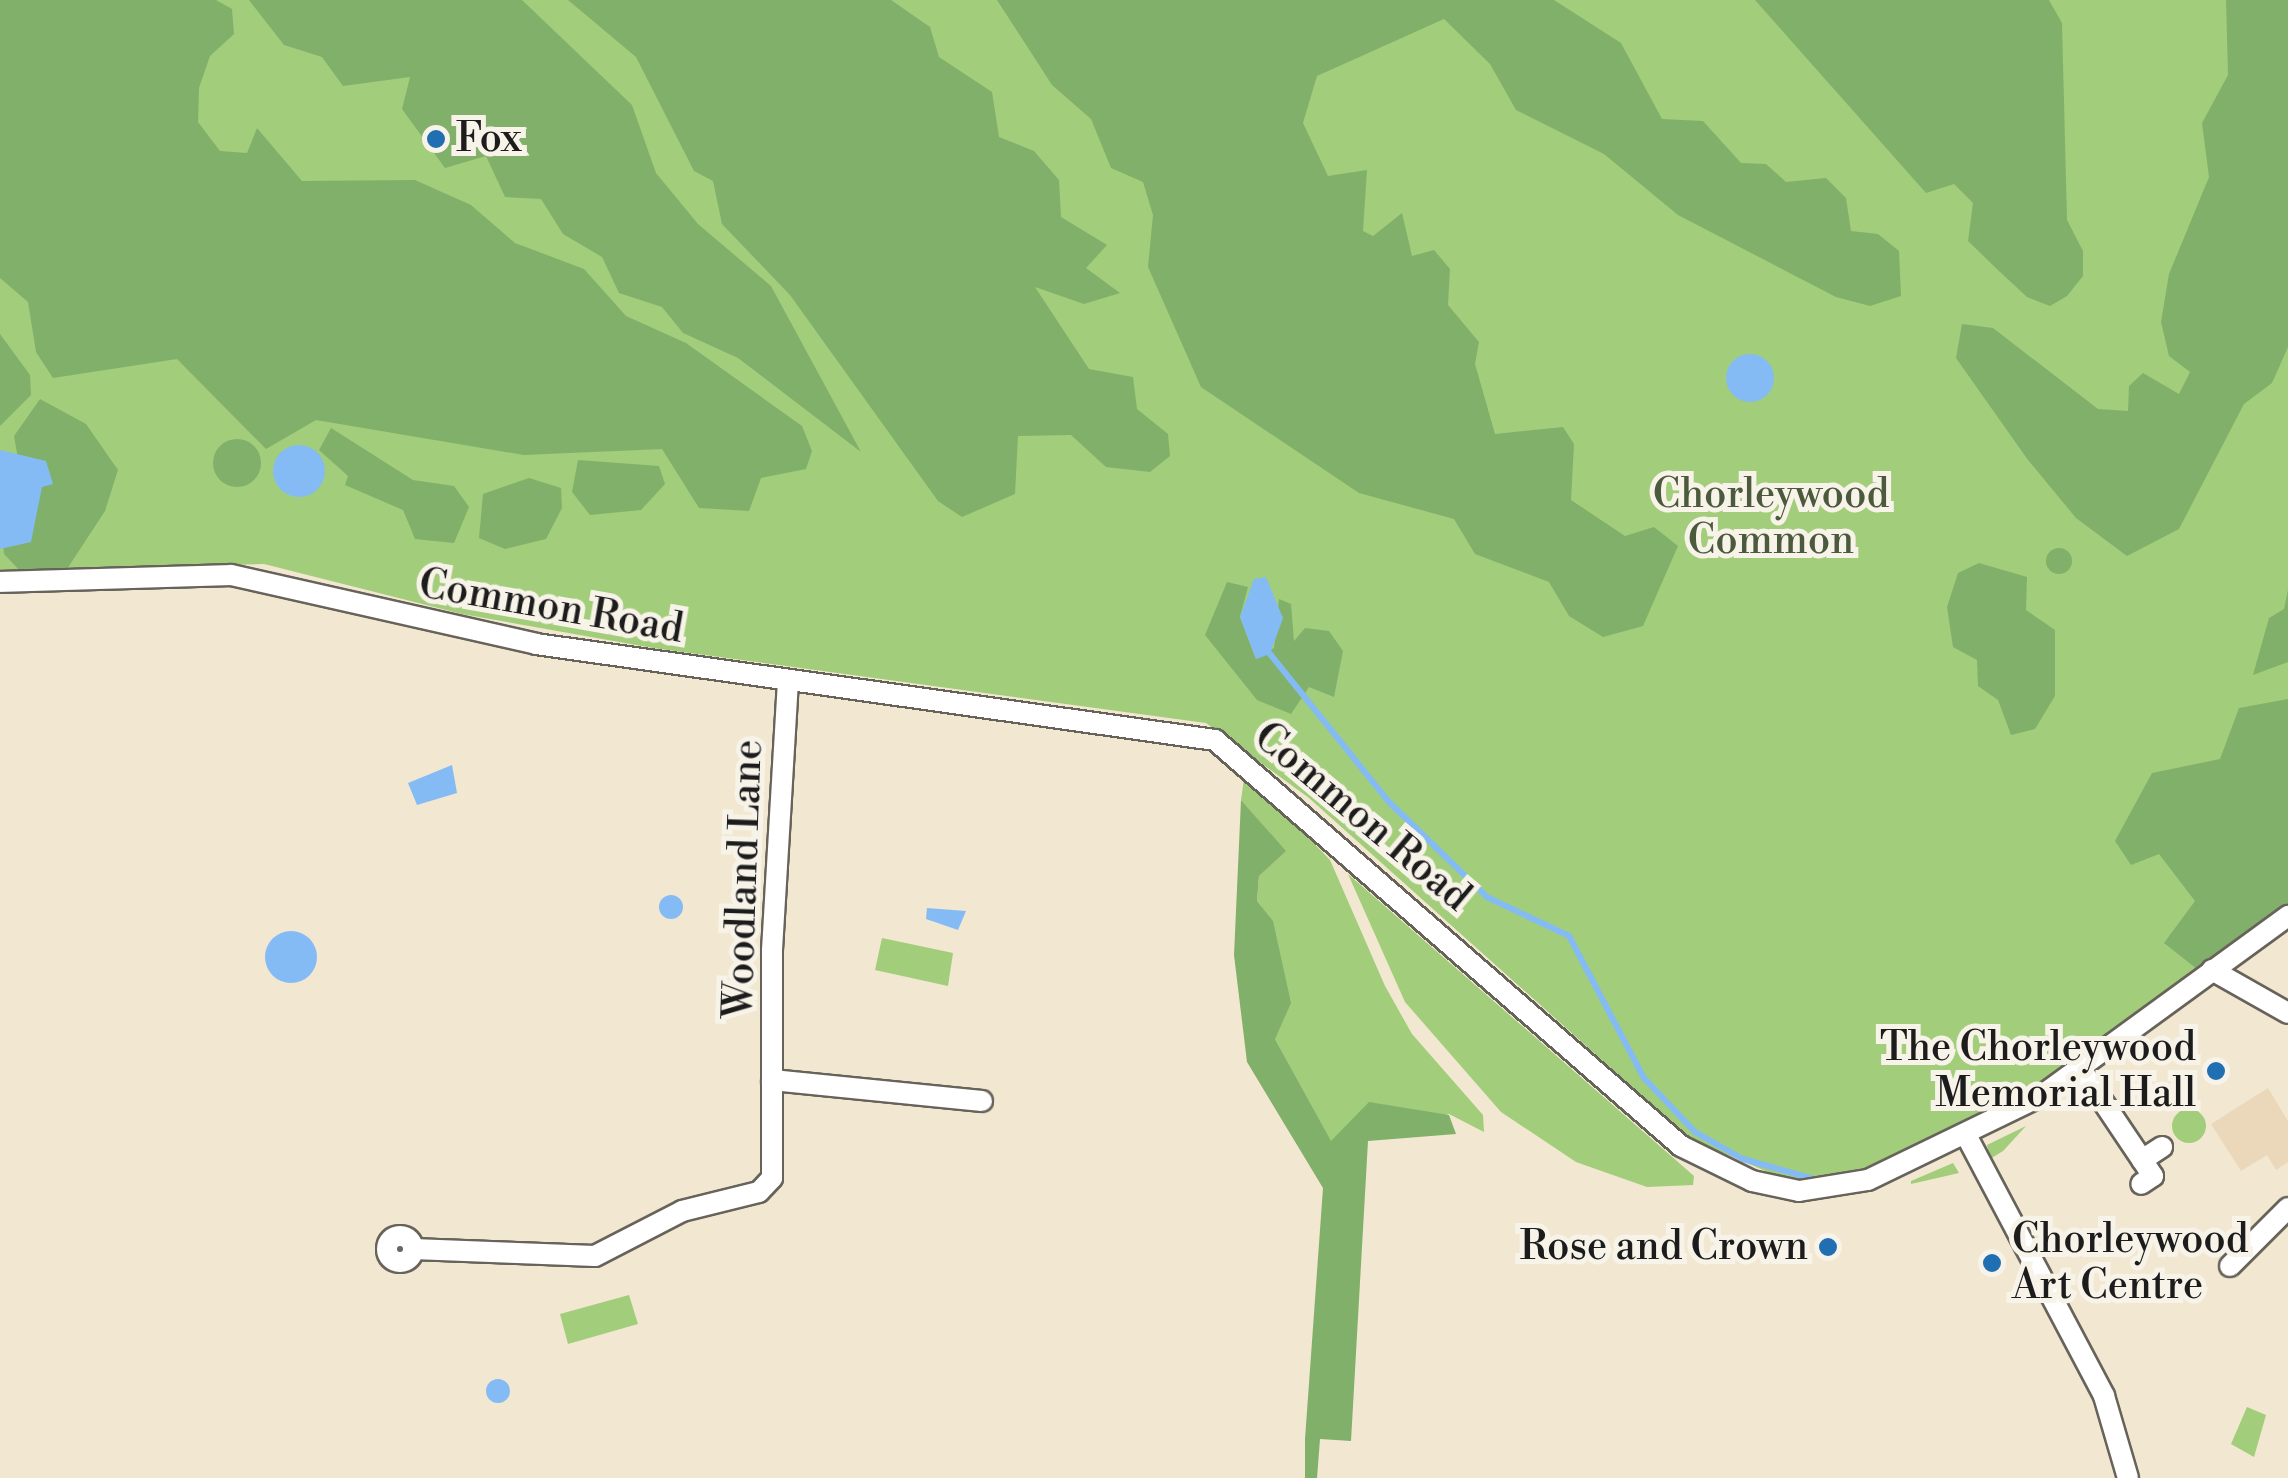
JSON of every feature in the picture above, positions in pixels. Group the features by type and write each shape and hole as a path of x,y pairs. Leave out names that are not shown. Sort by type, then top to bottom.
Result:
{"street":[{"name":"Common Road","path":"0,582 230,575 536,644 1215,740 1654,1124 1752,1181 1836,1188 1966,1135 2081,1070 2288,916"},
{"name":"Woodland Lane","path":"413,1250 595,1256 682,1211 759,1192 776,1147 772,1080 788,682"},
{"path":"2212,970 2288,1013"},
{"path":"2081,1070 2146,1173 2162,1146"},
{"path":"772,1080 982,1101"},
{"path":"1966,1135 2089,1366 2128,1478"},
{"path":"2230,1266 2288,1208"}],"shaded area":[{"path":"2268,1088 2288,1121 2288,1162 2276,1170 2267,1155 2241,1171 2211,1124"}],"green space":[{"name":"Chorleywood Common","path":"0,0 2288,0 2288,905 2016,1100 1874,1167 1789,1181 1689,1138 1309,798 1206,723 653,648 462,614 264,564 0,570"},
{"path":"0,0 216,0 232,9 234,34 210,56 199,88 198,122 220,151 247,153 257,128 302,181 415,180 471,205 515,243 584,269 626,316 686,343 802,426 812,451 806,469 761,478 749,511 699,508 662,449 524,455 316,420 266,449 177,359 53,378 36,352 28,302 0,278"},
{"path":"249,0 522,0 632,105 656,173 698,224 771,286 861,452 738,358 683,333 662,307 619,293 602,257 563,234 541,199 505,197 486,156 445,168 402,109 410,77 343,86 322,57 284,45"},
{"path":"568,0 891,0 930,27 939,57 992,92 999,137 1034,151 1059,180 1061,217 1107,245 1086,268 1120,293 1084,304 1035,287 1089,369 1133,377 1137,409 1168,434 1170,456 1150,472 1106,467 1071,435 1018,436 1015,494 962,517 938,501 790,295 722,224 713,181 694,171 636,57"},
{"path":"997,0 1554,0 1621,43 1662,119 1703,121 1741,163 1766,164 1786,182 1826,178 1846,198 1851,231 1878,234 1899,251 1901,296 1870,306 1836,297 1678,215 1604,154 1516,110 1490,64 1444,19 1317,76 1303,123 1328,176 1367,170 1363,231 1373,236 1402,213 1412,256 1434,250 1450,269 1448,305 1479,342 1475,364 1495,434 1563,427 1574,444 1571,500 1625,536 1654,527 1678,546 1643,626 1603,637 1569,616 1549,582 1475,554 1454,519 1359,493 1201,387 1148,267 1153,215 1143,182 1111,168 1091,119 1052,85"},
{"path":"1755,0 2049,0 2062,23 2067,220 2083,251 2083,276 2067,296 2050,306 2027,297 1999,271 1968,241 1973,203 1954,184 1926,193"},
{"path":"2226,0 2288,0 2288,347 2272,383 2244,404 2179,529 2127,556 2076,518 2028,460 1956,358 1962,324 1993,328 2098,409 2128,411 2129,386 2143,373 2179,394 2190,372 2169,356 2161,322 2169,274 2209,177 2202,123 2228,75"},
{"path":"0,334 30,375 31,395 0,426"},
{"path":"40,399 86,424 118,470 105,511 67,569 22,573 4,554 0,509 20,470 14,436"},
{"path":"331,428 413,480 454,486 469,507 454,543 415,539 403,510 345,485 348,476 319,450"},
{"path":"237,439 254,446 261,463 254,480 237,487 220,480 213,463 220,446"},
{"path":"578,460 659,466 665,484 641,510 590,515 572,492"},
{"path":"529,478 561,488 562,508 546,539 505,549 479,538 483,494"},
{"path":"2059,548 2068,552 2072,561 2068,570 2059,574 2050,570 2046,561 2050,552"},
{"path":"1979,563 2027,577 2026,610 2055,630 2055,696 2035,729 2011,735 1998,700 1978,686 1977,660 1953,647 1947,607 1958,573"},
{"path":"1227,582 1248,587 1240,617 1256,659 1274,648 1279,599 1291,604 1294,641 1305,628 1329,631 1343,651 1334,697 1309,687 1291,714 1257,700 1205,635"},
{"path":"2288,590 2288,662 2253,675 2269,618 2284,609"},
{"path":"2288,699 2288,905 2197,969 2164,943 2195,901 2159,854 2131,865 2115,841 2152,773 2220,759 2239,708"},
{"path":"1245,772 1330,860 1385,986 1412,1034 1483,1115 1484,1132 1449,1114 1331,1142 1275,1039 1273,922 1257,901 1259,876 1285,851 1241,800"},
{"path":"1241,800 1286,851 1259,876 1257,901 1273,921 1291,1003 1275,1039 1331,1141 1369,1102 1449,1115 1456,1134 1368,1141 1351,1441 1320,1439 1317,1478 1305,1478 1305,1439 1323,1188 1247,1062 1234,955"},
{"path":"1348,874 1694,1176 1693,1185 1647,1187 1576,1162 1501,1112 1405,1002"},
{"path":"882,938 953,953 948,986 875,970"},
{"path":"2189,1109 2201,1114 2206,1126 2201,1138 2189,1143 2177,1138 2172,1126 2177,1114"},
{"path":"2026,1126 2003,1151 1990,1159 1987,1145"},
{"path":"1953,1163 1959,1173 1911,1184 1911,1181"},
{"path":"629,1295 638,1324 568,1344 560,1314"},
{"path":"2247,1407 2266,1415 2254,1457 2231,1444"}],"water":[{"path":"1750,354 1767,361 1774,378 1767,395 1750,402 1733,395 1726,378 1733,361"},
{"path":"299,445 317,453 325,471 317,489 299,497 281,489 273,471 281,453"},
{"path":"0,450 46,461 53,484 42,487 31,542 0,549"},
{"path":"1266,577 1283,618 1270,654 1256,659 1240,617 1254,579"},
{"path":"452,765 457,793 417,805 408,783"},
{"path":"666,895 676,895 683,907 676,919 666,919 659,912 659,902"},
{"path":"927,908 966,911 958,930 926,919"},
{"path":"291,931 309,939 317,957 309,975 291,983 273,975 265,957 273,939"},
{"path":"498,1379 510,1391 498,1403 486,1391"}],"waterway":[{"path":"1270,654 1389,802 1487,897 1569,936 1644,1078 1695,1132 1743,1159 1822,1181"}],"place":[{"name":"Fox","path":"436,139"},
{"name":"The Chorleywood Memorial Hall","path":"2216,1071"},
{"name":"Rose and Crown","path":"1828,1247"},
{"name":"Chorleywood Art Centre","path":"1992,1263"}]}
